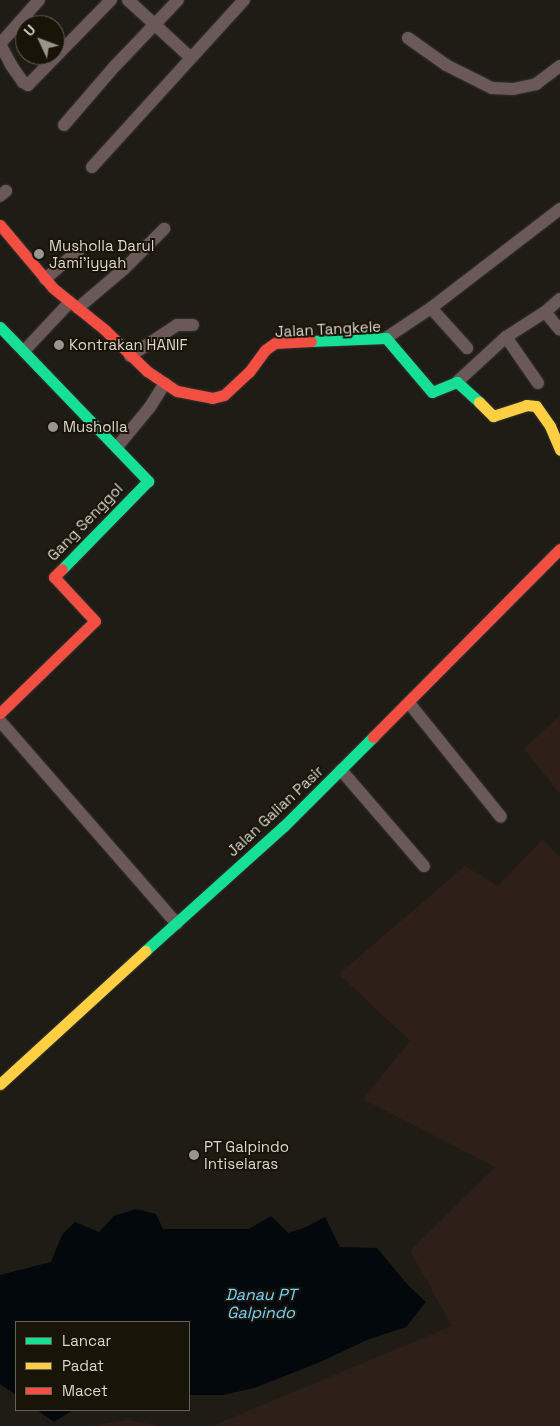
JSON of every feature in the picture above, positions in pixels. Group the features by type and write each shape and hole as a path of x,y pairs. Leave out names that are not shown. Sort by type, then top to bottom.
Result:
{"street":[{"path":"39,0 0,44 11,65 23,82 28,85 111,0"},
{"path":"128,0 190,57"},
{"path":"64,125 115,66 178,0"},
{"path":"92,167 190,57 244,0"},
{"path":"408,38 446,65 492,88 513,89 536,84 560,66"},
{"path":"386,338 432,308 557,216"},
{"name":"Jalan Tangkele","path":"0,225 45,279 105,330 130,356 177,391 212,398 224,395 233,389 249,372 265,350 275,343 386,338 432,392 458,382"},
{"path":"24,351 74,305 124,269 164,228"},
{"path":"45,279 79,250"},
{"path":"560,299 545,312 506,337 458,382 493,416 526,405 536,406 550,426 560,450"},
{"path":"432,308 467,348"},
{"path":"545,312 560,330"},
{"path":"130,356 177,325 193,325"},
{"name":"Gang Senggol","path":"0,327 148,481 54,577 95,621 0,719"},
{"path":"506,337 538,383"},
{"path":"117,447 150,407 165,383"},
{"name":"Jalan Galian Pasir","path":"0,1084 91,999 177,924 284,826 560,549"},
{"path":"408,703 501,817"},
{"path":"0,719 177,924"},
{"path":"341,770 424,866"}],"shaded area":[{"path":"560,715 560,794 524,749"},
{"path":"543,839 560,857 560,1426 212,1426 452,1326 410,1251 495,1167 363,1099 410,1041 339,974 465,866 498,886"},
{"path":"128,1420 161,1426 91,1426"}],"water":[{"name":"Danau PT Galpindo","path":"136,1209 156,1214 163,1229 249,1229 271,1216 288,1233 304,1228 325,1217 340,1247 377,1248 407,1284 426,1302 406,1327 367,1340 318,1363 254,1388 223,1395 190,1395 190,1321 15,1321 15,1394 0,1384 0,1275 51,1262 62,1235 75,1222 99,1232 114,1216"},
{"path":"38,1411 71,1411 54,1422"}],"traffic: fast":[{"path":"0,327 148,481 62,569"},
{"path":"311,341 386,338 432,392 457,382 479,402"},
{"path":"145,951 284,826 373,737"}],"traffic: slow":[{"path":"479,402 493,416 526,405 536,406 550,426 560,450"},
{"path":"0,1084 145,951"}],"traffic: jam":[{"path":"0,225 53,288 105,330 147,371 177,391 212,398 224,395 249,372 265,350 275,343 311,341"},
{"path":"373,737 560,549"},
{"path":"0,713 95,621 54,577 62,569"}],"place":[{"name":"Musholla Darul Jami'iyyah","path":"39,254"},
{"name":"Kontrakan HANIF","path":"59,345"},
{"name":"Musholla","path":"53,427"},
{"name":"PT Galpindo Intiselaras","path":"194,1155"}]}
